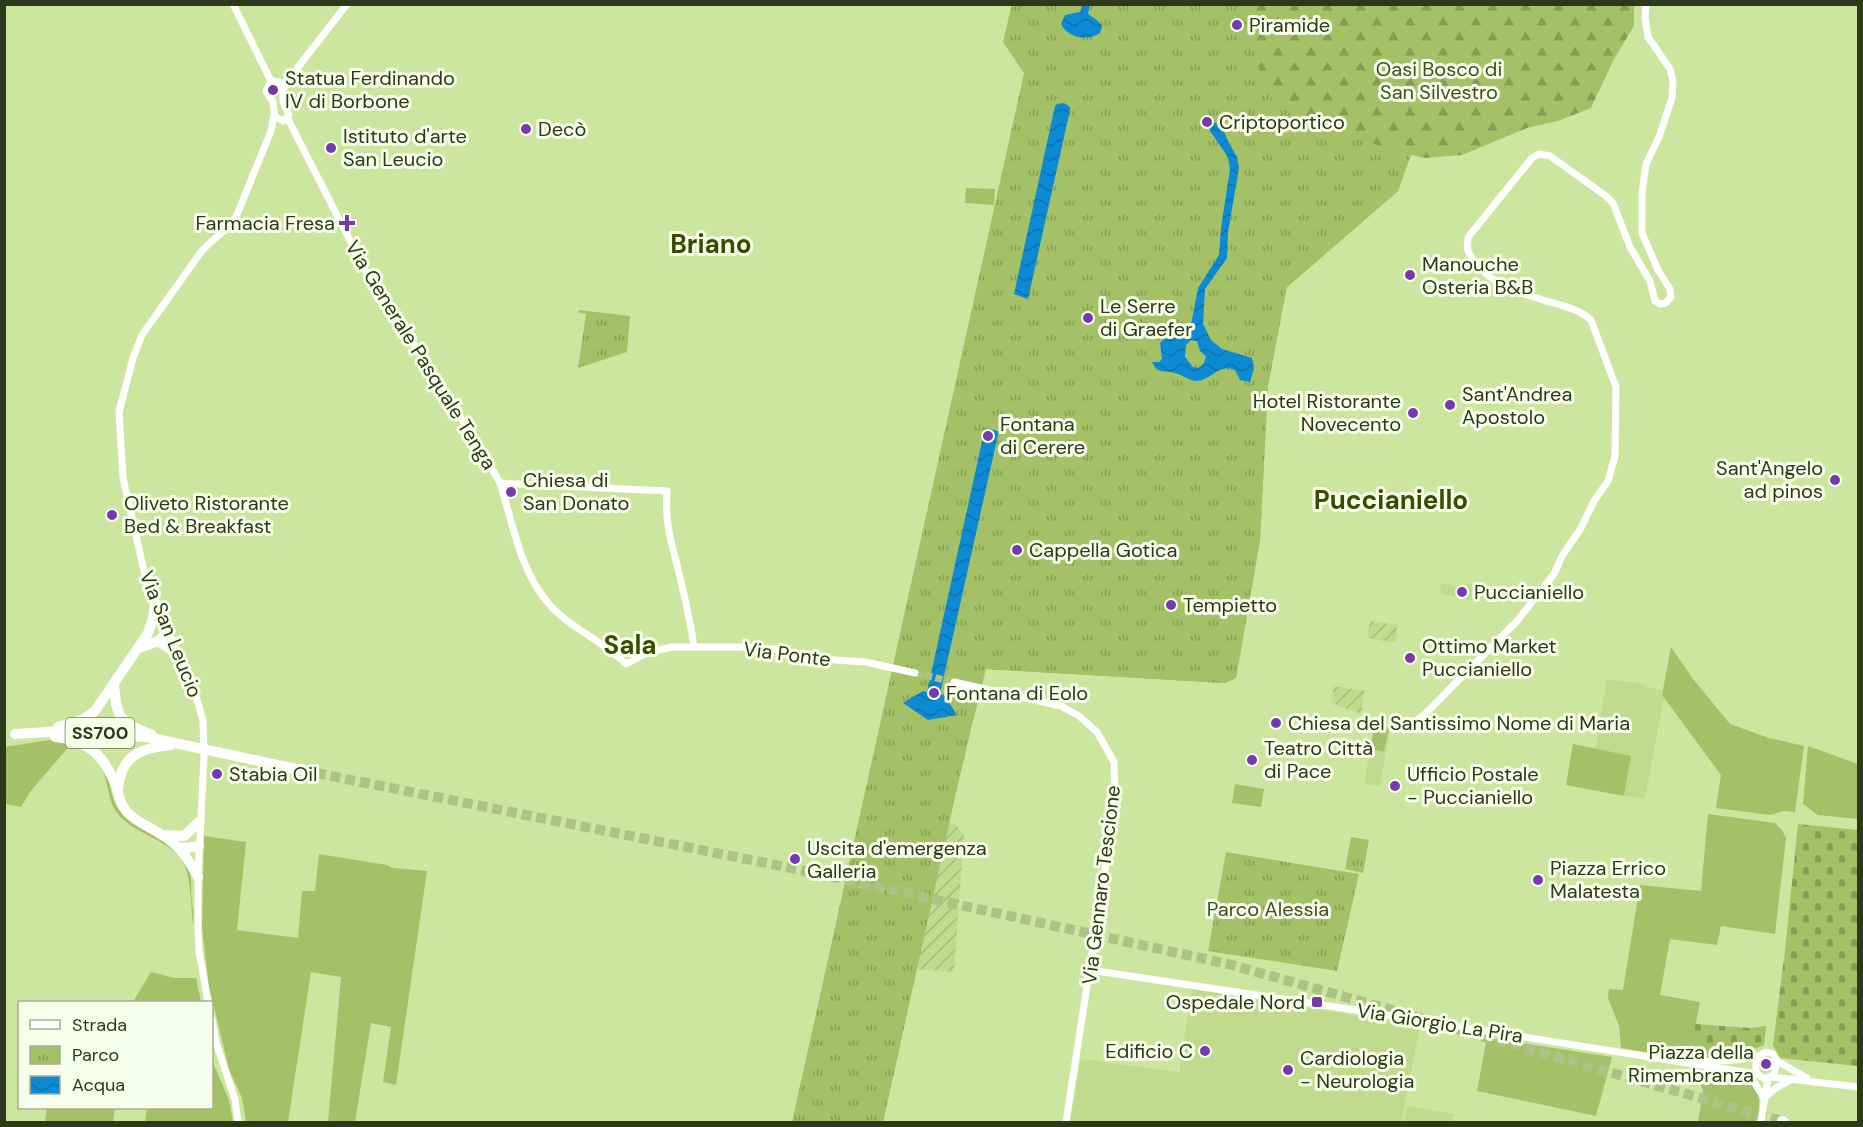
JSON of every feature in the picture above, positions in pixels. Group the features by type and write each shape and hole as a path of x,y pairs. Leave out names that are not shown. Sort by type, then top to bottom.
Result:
{"highway":[{"name":"SS700","path":"10,735 65,726 82,720 95,711 148,633 155,602"},
{"path":"148,633 158,630 168,632"},
{"name":"SS700","path":"139,649 158,641 168,632"},
{"path":"158,641 178,654"},
{"name":"SS700","path":"114,684 116,707 121,718 143,731 183,744"},
{"name":"SS700","path":"10,735 64,731 147,737 301,770"},
{"name":"SS700","path":"10,735 64,738 92,749 102,758 108,768 121,804 128,813 178,847 189,859 198,877"},
{"name":"SS700","path":"118,793 119,778 123,767 133,756 145,749 183,744"},
{"path":"199,846 184,836 200,821"},
{"name":"SS700","path":"163,835 184,836"},
{"path":"178,847 199,846"}],"street":[{"path":"233,4 274,81 281,84 283,89"},
{"path":"292,75 274,81 266,91 273,102 274,115 284,120 289,111 282,98 283,89 347,4"},
{"path":"1404,730 1425,714 1505,634 1554,574 1594,501 1605,487 1612,472 1615,456 1616,387 1591,320 1576,310 1522,293 1486,276 1468,252 1469,236 1532,158 1539,154 1550,156 1613,203 1630,247 1650,281 1655,300 1660,304 1666,303 1671,297 1670,289 1658,270 1642,232 1642,193 1646,164 1659,137 1672,98 1673,81 1670,69 1648,37 1645,18 1646,4"},
{"name":"Via San Leucio","path":"208,1001 199,951 198,877 204,756 200,706 147,584 123,478 119,412 132,358 142,335 201,252 236,218 271,131 274,115"},
{"name":"Via San Leucio","path":"271,131 284,120"},
{"name":"Via Generale Pasquale Tenga","path":"284,120 368,276 432,371 500,483 523,560 548,604 565,619 614,652 626,664"},
{"path":"500,483 667,491 666,516 669,538 694,646"},
{"name":"Via Ponte","path":"626,664 649,652 672,647 694,646 777,649 819,659 866,662 915,673"},
{"name":"Via Gennaro Tescione","path":"954,682 1061,706 1079,716 1096,732 1114,762 1115,804 1066,1122"},
{"name":"Via Giorgio La Pira","path":"1090,970 1733,1070 1764,1077 1858,1087"},
{"path":"213,1026 235,1100 238,1122"},
{"path":"1761,1122 1764,1077 1756,1066 1759,1056 1768,1052 1773,1054 1777,1061 1812,1081"},
{"name":"Via Giorgio La Pira","path":"1684,1063 1759,1056"},
{"path":"1764,1077 1775,1071 1777,1061"},
{"name":"Via Giorgio La Pira","path":"1733,1070 1754,1082 1764,1098"},
{"path":"1764,1098 1793,1079"}],"shaded area":[{"name":"Puccianiello","path":"1442,583 1464,589 1470,583 1484,587 1480,603 1441,593 1439,590"},
{"path":"1370,621 1397,625 1396,643 1367,638"},
{"path":"1607,679 1645,684 1645,687 1663,690 1664,697 1645,799 1624,796 1631,756 1595,749"},
{"path":"1334,686 1365,691 1361,714 1331,703"},
{"path":"1375,723 1390,729 1380,786 1364,784"},
{"path":"949,823 955,824 964,834 954,972 917,969"},
{"path":"1192,989 1420,1026 1401,1122 1070,1122 1081,1059 1179,1072"},
{"path":"1407,1106 1454,1114 1453,1122 1404,1122"}],"green space":[{"path":"1012,4 1251,5 1251,41 1266,93 1309,129 1411,154 1398,191 1286,288 1268,386 1260,540 1236,678 1225,683 986,669 961,769 883,1122 792,1122 1024,73 1003,42"},
{"name":"Oasi Bosco di San Silvestro","path":"1225,5 1634,5 1634,26 1614,59 1591,108 1558,121 1527,128 1462,155 1425,158 1411,155 1398,191 1287,287 1268,386 1260,540 1236,678 1225,683 985,669 883,1122 863,1122 951,694 1276,126"},
{"path":"966,188 995,189 994,205 965,203"},
{"path":"579,310 630,316 627,352 578,368 586,314 578,312"},
{"path":"1671,647 1693,679 1730,724 1769,738 1804,746 1795,812 1784,811 1770,815 1716,808 1721,775 1662,695"},
{"path":"1375,723 1389,728 1384,752 1370,749"},
{"path":"50,740 71,744 30,792 21,807 5,804 4,747"},
{"path":"1573,744 1631,756 1624,796 1566,785"},
{"path":"1808,746 1858,764 1858,819 1818,815 1803,804"},
{"path":"90,752 97,758 102,764 108,777 114,802 120,811 137,826 168,844 184,859 191,877 193,924 189,885 184,864 170,849 133,827 117,813 98,760"},
{"path":"1235,784 1264,789 1261,807 1232,803"},
{"path":"1708,814 1775,823 1782,830 1786,838 1775,934 1721,926 1717,945 1670,939 1660,995 1700,1002 1689,1058 1621,1048 1619,1026 1608,998 1609,989 1623,990 1640,885 1701,891"},
{"path":"1798,824 1858,830 1858,1066 1780,1058 1773,1045"},
{"path":"204,836 246,842 237,930 298,938 302,891 315,891 319,854 387,865 393,868 427,871 396,1085 383,1082 391,1027 371,1023 355,1122 328,1122 341,977 311,972 288,1122 246,1122 242,1098 229,1069 209,987 202,927"},
{"path":"1351,837 1369,840 1363,873 1345,869"},
{"name":"Parco Alessia","path":"1226,852 1359,874 1337,971 1208,951"},
{"path":"151,972 174,978 196,978 201,1001 134,1001"},
{"path":"1695,1024 1750,1028 1766,1026 1764,1045 1734,1057 1689,1058"},
{"path":"1487,1038 1612,1057 1596,1116 1477,1091"},
{"path":"213,1058 229,1100 233,1122 145,1122 147,1109 213,1109"},
{"path":"1695,1068 1723,1073 1751,1084 1759,1099 1756,1122 1698,1122 1703,1090 1695,1074"},
{"path":"47,1109 115,1109 113,1122 45,1122"}],"water":[{"path":"1082,5 1090,5 1088,14 1102,26 1100,33 1095,36 1084,38 1073,35 1068,33 1061,24 1065,15 1080,12"},
{"path":"1064,103 1070,107 1070,110 1028,299 1014,294 1055,106"},
{"path":"1213,122 1222,126 1237,157 1239,168 1228,232 1227,258 1205,289 1203,324 1211,340 1222,349 1252,358 1254,368 1250,382 1240,380 1235,370 1229,368 1220,370 1202,380 1194,381 1175,373 1159,370 1152,362 1159,362 1162,359 1160,343 1163,340 1186,330 1191,325 1198,288 1219,255 1230,169 1228,157 1210,131 1210,124","holes":["1191,340 1197,341 1200,351 1206,356 1199,368 1193,367 1185,357 1186,345"]},
{"path":"985,428 998,431 998,435 940,694 945,696 957,715 928,720 903,703 923,691 927,692"}],"tunnel":[{"path":"915,673 954,682"},
{"path":"301,770 796,869 1228,964 1424,1019"},
{"path":"1453,1028 1782,1121"}],"place":[{"name":"Piramide","path":"1237,25"},
{"name":"Statua Ferdinando IV di Borbone","path":"273,90"},
{"name":"Criptoportico","path":"1207,122"},
{"name":"Decò","path":"526,129"},
{"name":"Istituto d'arte San Leucio","path":"331,148"},
{"name":"Farmacia Fresa","path":"347,223"},
{"name":"Manouche Osteria B&B","path":"1410,275"},
{"name":"Le Serre di Graefer","path":"1088,318"},
{"name":"Sant'Andrea Apostolo","path":"1450,405"},
{"name":"Hotel Ristorante Novecento","path":"1413,413"},
{"name":"Fontana di Cerere","path":"988,436"},
{"name":"Sant'Angelo ad pinos","path":"1835,480"},
{"name":"Chiesa di San Donato","path":"511,492"},
{"name":"Oliveto Ristorante Bed & Breakfast","path":"112,515"},
{"name":"Cappella Gotica","path":"1017,550"},
{"name":"Puccianiello","path":"1462,592"},
{"name":"Tempietto","path":"1171,605"},
{"name":"Ottimo Market Puccianiello","path":"1410,658"},
{"name":"Fontana di Eolo","path":"934,693"},
{"name":"Chiesa del Santissimo Nome di Maria","path":"1276,723"},
{"name":"Teatro Città di Pace","path":"1252,760"},
{"name":"Stabia Oil","path":"217,774"},
{"name":"Ufficio Postale - Puccianiello","path":"1395,786"},
{"name":"Uscita d'emergenza Galleria","path":"795,859"},
{"name":"Piazza Errico Malatesta","path":"1538,880"},
{"name":"Ospedale Nord","path":"1317,1002"},
{"name":"Edificio C","path":"1205,1051"},
{"name":"Piazza della Rimembranza","path":"1766,1064"},
{"name":"Cardiologia - Neurologia","path":"1288,1070"}],"district":[{"name":"Briano","path":"711,244"},
{"name":"Puccianiello","path":"1391,500"},
{"name":"Sala","path":"630,645"}]}
